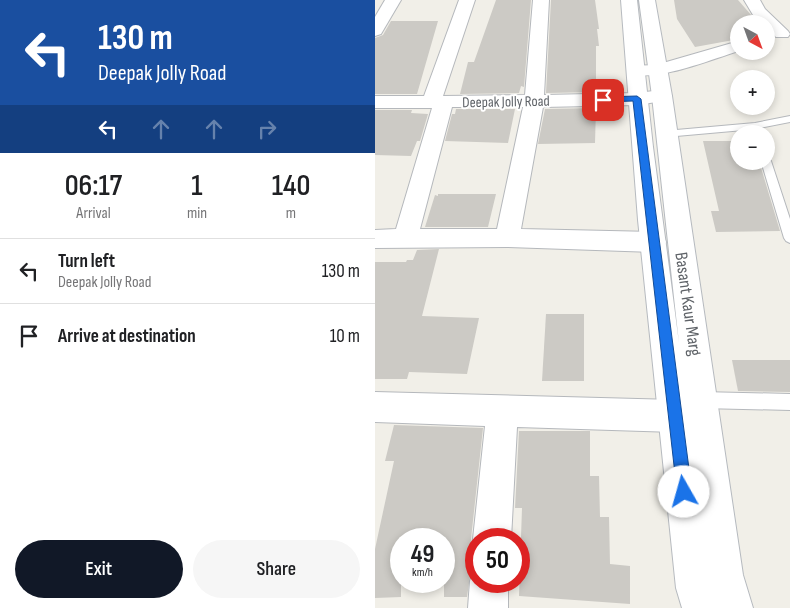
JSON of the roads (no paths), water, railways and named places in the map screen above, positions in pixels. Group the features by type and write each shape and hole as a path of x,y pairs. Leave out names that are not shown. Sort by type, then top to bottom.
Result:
{"street":[{"path":"375,31 393,0"},
{"path":"405,240 438,102 467,0"},
{"path":"507,238 534,101 541,0"},
{"name":"Basant Kaur Marg","path":"629,0 646,70"},
{"name":"Basant Kaur Marg","path":"647,0 646,70 649,97 654,242 724,575 733,608"},
{"path":"752,0 759,12 779,34"},
{"path":"646,70 730,48"},
{"name":"Deepak Jolly Road","path":"375,102 534,101 649,97"},
{"name":"Basant Kaur Marg","path":"649,97 665,134 688,408 696,588 701,608"},
{"path":"375,238 405,240 507,238 654,242"},
{"path":"376,409 502,411 688,408"},
{"path":"494,528 502,411"},
{"path":"487,608 488,593"}],"lane":[{"path":"771,125 790,119"},
{"path":"665,134 730,131"},
{"path":"769,170 790,238"},
{"path":"688,408 790,402"}]}
